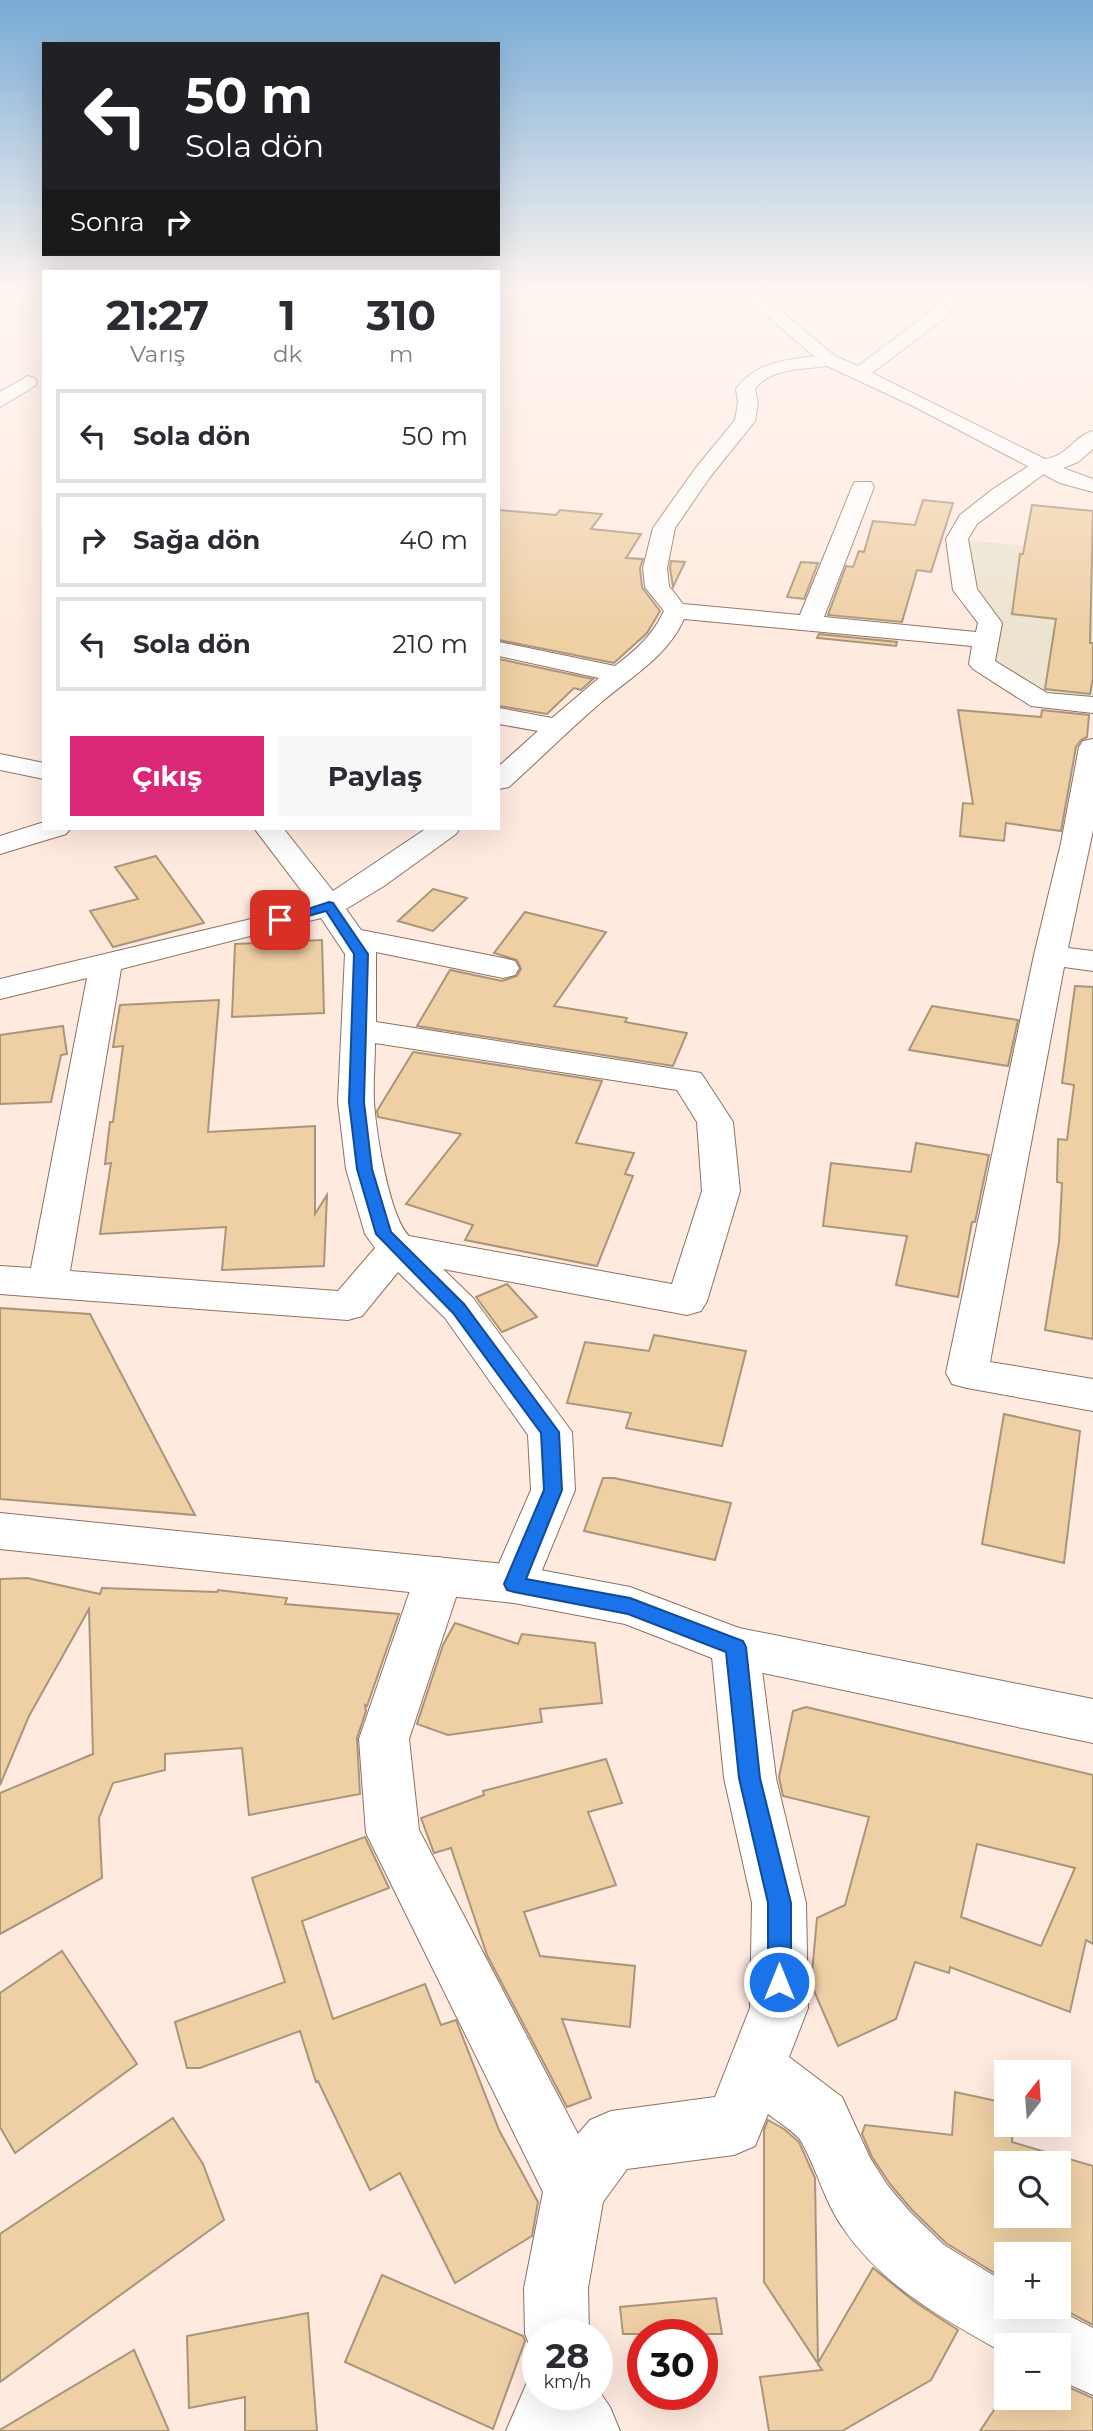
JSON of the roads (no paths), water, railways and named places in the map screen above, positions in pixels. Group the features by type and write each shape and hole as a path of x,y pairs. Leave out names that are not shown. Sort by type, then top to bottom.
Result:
{"street":[{"path":"747,407 745,422 702,472 664,528 655,568 657,587 676,611 986,640"},
{"path":"928,407 1067,478 1093,486"},
{"path":"1093,437 1083,450 1059,466 1042,466 1001,494 968,520 957,539 965,590 990,623 982,664 1040,700 1093,705"},
{"path":"810,622 863,487"},
{"path":"500,780 618,674 651,651 671,623 676,611"},
{"path":"500,649 618,674"},
{"path":"500,716 558,727"},
{"path":"1093,747 1076,843 967,1373 1093,1395"},
{"path":"0,762 42,771"},
{"path":"0,845 49,830"},
{"path":"270,830 361,954 356,1102 365,1169 384,1234 458,1308 550,1432 553,1490 514,1584"},
{"path":"339,922 373,880 443,830"},
{"path":"0,989 256,927 339,922 503,968"},
{"path":"1051,955 1093,961"},
{"path":"48,1283 106,964"},
{"path":"359,1030 689,1081 715,1122 721,1191 687,1301 397,1247"},
{"path":"0,1280 348,1306 397,1247"},
{"path":"0,1531 514,1584 630,1606 736,1647 1093,1721"},
{"path":"439,1576 384,1739 393,1833 574,2189"},
{"path":"557,2319 556,2288 574,2189 611,2141 734,2125 779,2008 779,1903 750,1778 736,1647"},
{"path":"756,2068 821,2118 848,2180 866,2208 922,2267 961,2294 1033,2333"},
{"path":"1071,2352 1093,2362"},
{"path":"540,2431 549,2410"},
{"path":"572,2410 586,2431"}]}
